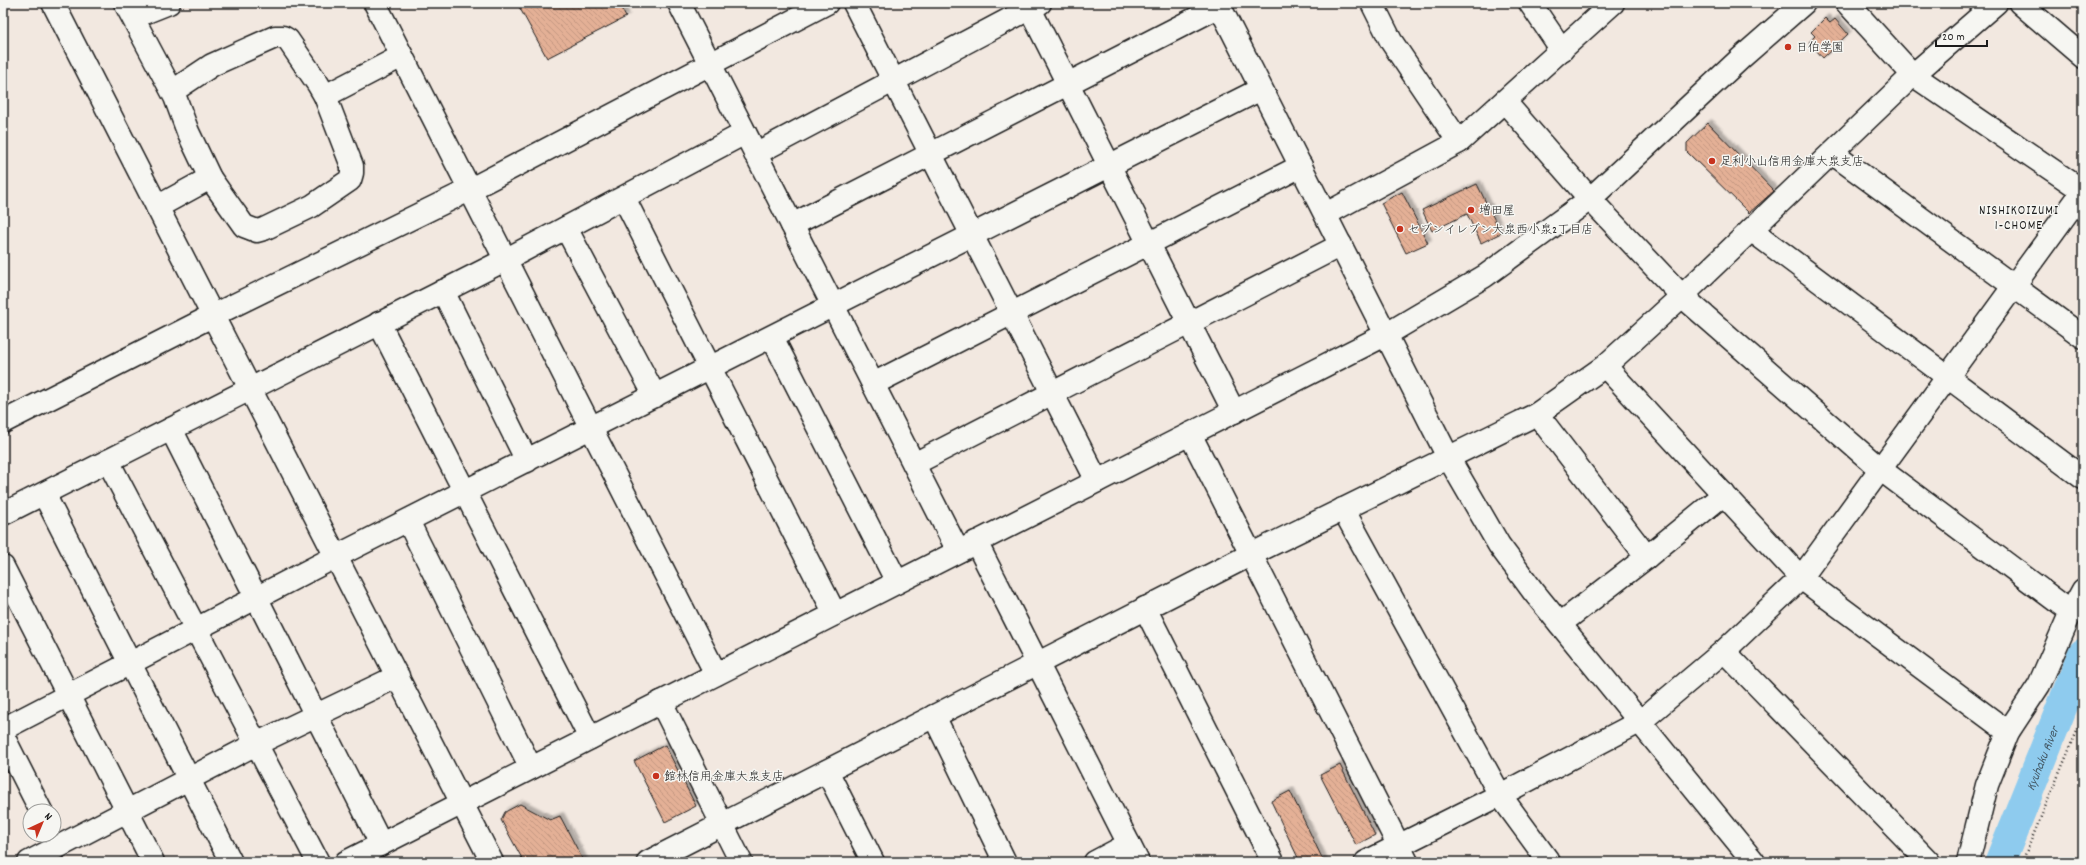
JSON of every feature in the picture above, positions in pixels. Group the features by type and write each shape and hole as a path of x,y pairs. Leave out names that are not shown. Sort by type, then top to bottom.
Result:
{"street":[{"path":"53,3 492,862"},
{"path":"169,3 130,10 172,91 188,132 210,178 244,226 257,231 264,229 312,206 350,180 352,166 325,96 297,52 288,40 283,37 275,37 229,56 212,65 172,91"},
{"path":"375,3 590,430 716,674"},
{"path":"679,3 914,464 967,547 1037,664 1134,853 1095,862"},
{"path":"3,422 212,316 469,190 709,63 827,3"},
{"path":"854,3 1097,481"},
{"path":"1372,3 1391,41 1459,142"},
{"path":"1530,3 1562,50"},
{"path":"1326,214 1459,142 1613,3"},
{"path":"346,862 1387,334 1485,276 1590,199 1741,58 1804,3"},
{"path":"1366,862 1402,854 1500,795 1640,721 1724,651 1801,578 2083,191 1913,75 1847,3"},
{"path":"648,862 1250,555 1537,414 1605,366 1682,296 1913,75 1996,3"},
{"path":"2020,3 2083,57"},
{"path":"755,154 1033,5 1068,84 1234,412"},
{"path":"792,225 1219,5 1448,457 1499,545 1560,624 1754,862"},
{"path":"325,96 402,56"},
{"path":"3,729 335,557 590,430 1262,89"},
{"path":"1505,102 1590,199 1682,296 1880,469 2071,612"},
{"path":"3,514 505,260 745,133"},
{"path":"1832,153 2083,337"},
{"path":"873,384 1301,166"},
{"path":"157,207 210,178"},
{"path":"624,198 835,614"},
{"path":"566,228 656,396"},
{"path":"1751,230 2083,478"},
{"path":"914,464 1341,245"},
{"path":"443,291 528,461"},
{"path":"379,323 590,738"},
{"path":"772,337 898,582"},
{"path":"1605,366 1801,578 2008,732"},
{"path":"1537,414 1647,557"},
{"path":"172,429 381,844"},
{"path":"1190,434 1402,854"},
{"path":"108,461 318,862"},
{"path":"44,494 231,862"},
{"path":"1560,624 1647,557 1724,494"},
{"path":"1343,509 1500,795 1549,862"},
{"path":"408,521 531,768"},
{"path":"3,567 153,862"},
{"path":"1968,862 1987,785 2008,732 2040,685 2071,612 2083,590"},
{"path":"1145,608 1273,862"},
{"path":"1724,651 1929,862"},
{"path":"29,862 59,848 256,744 398,676"},
{"path":"661,702 741,862"},
{"path":"934,716 1005,862"},
{"path":"3,736 36,803"},
{"path":"827,771 873,862"}],"path":[{"path":"2022,862 2083,717"}],"building":[{"path":"517,3 618,3 626,17 547,58"},
{"path":"1825,18 1830,23 1835,19 1848,34 1823,58 1809,42 1815,36 1811,32"},
{"path":"1708,123 1774,191 1749,213 1687,152 1687,143"},
{"path":"1477,184 1501,233 1481,243 1467,214 1432,231 1422,210"},
{"path":"1402,192 1428,243 1406,253 1381,203"},
{"path":"665,745 696,806 665,822 634,761"},
{"path":"1340,765 1375,835 1356,845 1320,775"},
{"path":"1290,791 1324,862 1300,862 1271,801"},
{"path":"520,804 550,820 560,816 584,862 524,862 501,820 505,812"}],"waterway":[{"name":"Kyuhaku River","path":"2000,862 2083,654"}],"place":[{"name":"日伯学園","path":"1788,47"},
{"name":"足利小山信用金庫大泉支店","path":"1712,161"},
{"name":"増田屋","path":"1471,210"},
{"name":"セブンイレブン大泉西小泉2丁目店","path":"1400,229"},
{"name":"館林信用金庫大泉支店","path":"656,776"}],"district":[{"name":"NISHIKOIZUMI 1-CHOME","path":"2019,216"}]}
